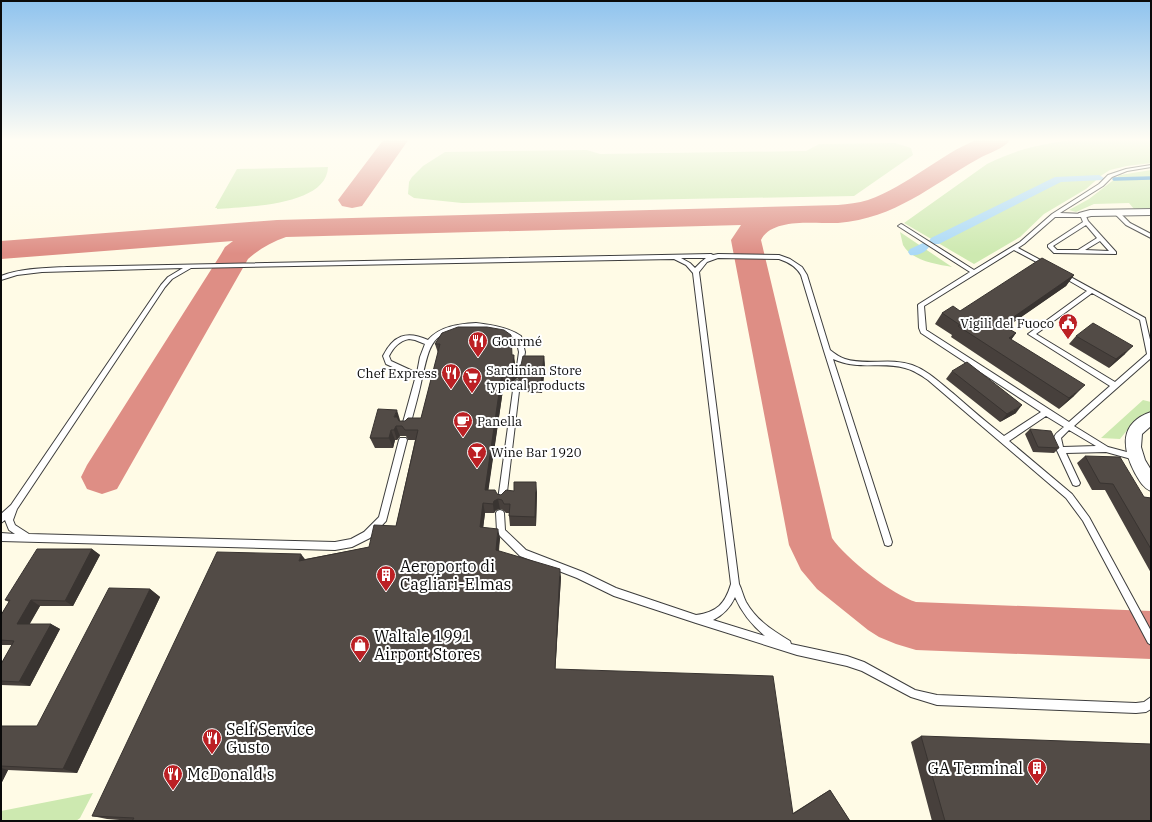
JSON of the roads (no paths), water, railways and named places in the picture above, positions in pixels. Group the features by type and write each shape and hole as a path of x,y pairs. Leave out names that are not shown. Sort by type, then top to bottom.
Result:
{"street":[{"path":"1085,218 1116,212 1151,212"},
{"path":"1151,418 1135,432 1133,438 1135,457 1151,484"}],"lane":[{"path":"1109,177 1101,185 1054,215 1022,243 923,303 921,307 922,328 923,331 1068,426 1106,449 1135,457"},
{"path":"1116,212 1128,224 1151,236"},
{"path":"1054,215 1085,218 1114,253 1056,252 1050,246 1085,218"},
{"path":"901,226 974,272"},
{"path":"1078,252 1101,238"},
{"path":"1014,248 1053,269"},
{"path":"718,256 705,260 696,272 735,584 739,599 752,618 774,637 797,650"},
{"path":"1,278 27,270 718,256 779,257 788,260 800,268 804,274 888,542"},
{"path":"670,257 688,264 696,272"},
{"path":"27,537 12,527 9,520 14,507 163,286 177,273 194,266"},
{"path":"155,267 164,274 166,278 163,286"},
{"path":"1060,273 1143,319 1150,355 1068,426 1057,438 1076,483"},
{"path":"1092,290 1031,334 1114,386"},
{"path":"406,428 426,348 433,338 442,332 455,326 497,327 507,330 519,338 522,344 519,373"},
{"path":"418,378 412,373 388,362 386,356 390,346 400,339 409,337 419,338 429,343"},
{"path":"827,351 832,356 847,364"},
{"path":"835,376 843,366 847,364 888,362 917,369 930,378 1069,496 1086,519 1151,640"},
{"path":"502,500 517,383"},
{"path":"1004,440 1046,412"},
{"path":"1,537 335,546 352,543 367,535 382,519 402,440"},
{"path":"1061,450 1106,449"},
{"path":"1,519 14,507"},
{"path":"500,513 501,531 522,553 580,575 614,592 797,650 847,661 864,667 914,694 937,700 1136,708 1146,707 1151,702"},
{"path":"696,619 708,618 718,613 728,604 735,584"}],"waterway":[{"path":"935,241 1059,179 1099,178"},
{"path":"1114,179 1151,178"},
{"path":"914,252 923,247"}],"place":[{"name":"Vigili del Fuoco","path":"1068,340"},
{"name":"Gourmé","path":"478,358"},
{"name":"Chef Express","path":"451,390"},
{"name":"Sardinian Store typical products","path":"472,394"},
{"name":"Panella","path":"463,438"},
{"name":"Wine Bar 1920","path":"477,469"},
{"name":"Aeroporto di Cagliari-Elmas","path":"386,592"},
{"name":"Waltale 1991 Airport Stores","path":"360,662"},
{"name":"Self Service Gusto","path":"212,755"},
{"name":"GA Terminal","path":"1037,785"},
{"name":"McDonald's","path":"173,791"}]}
